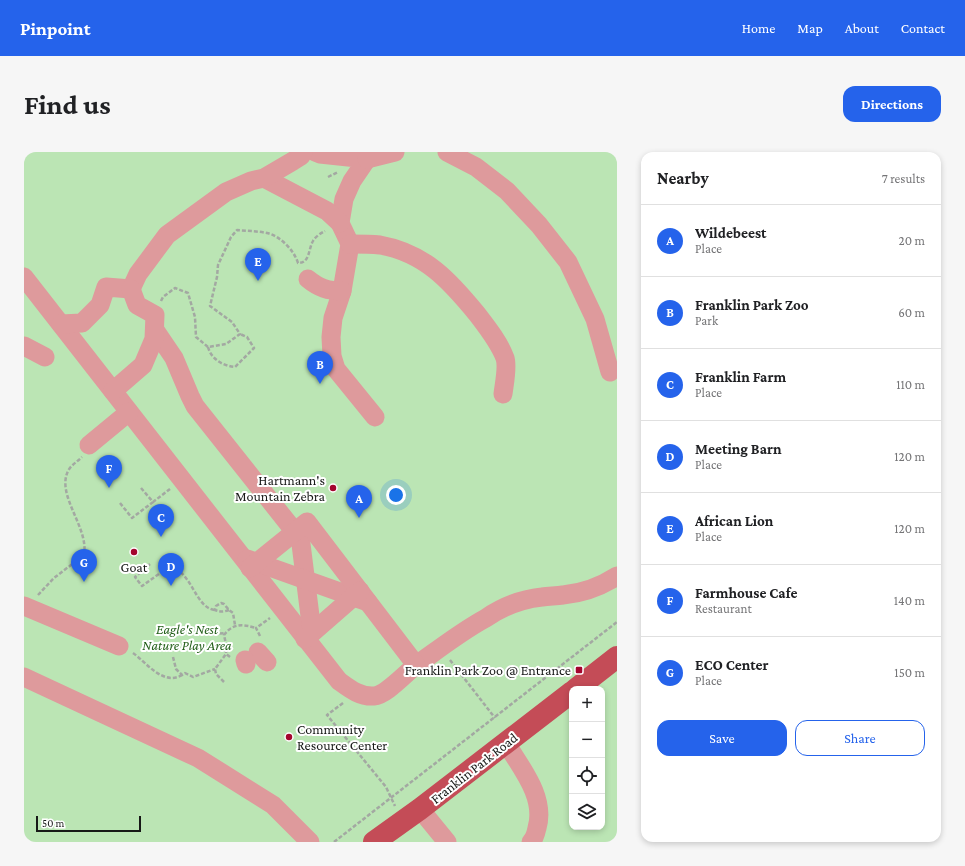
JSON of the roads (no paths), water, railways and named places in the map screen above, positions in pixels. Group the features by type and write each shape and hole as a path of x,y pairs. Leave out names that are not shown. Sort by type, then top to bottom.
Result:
{"main road":[{"path":"580,686 617,657"},
{"name":"Franklin Park Road","path":"374,842 420,809 569,694"}],"street":[{"path":"303,152 301,156 293,162 264,178 251,181 226,192 167,235 138,274 131,290 137,305 155,322 174,358 195,406 297,530 306,580 309,636"},
{"path":"315,152 320,154 367,159 395,152"},
{"path":"447,152 476,167 507,191 539,225 568,262 594,319 610,372"},
{"path":"340,156 352,181"},
{"path":"340,224 344,200 352,181 367,159"},
{"path":"264,178 327,211 340,224 350,244 342,291 333,318 331,338 332,356 336,369 375,417"},
{"path":"350,244 380,245 395,249 416,257 439,272 462,296 488,329 498,345 505,359 503,394"},
{"path":"24,277 182,480 249,562 280,607 309,636 339,681 355,693 366,696 376,696 388,690 416,665 440,648 486,617 520,601 542,596 585,592 602,585 617,576"},
{"path":"308,279 319,287 334,291 342,291"},
{"path":"61,324 82,323 100,305 106,287 131,290"},
{"path":"113,391 143,365 154,339 155,322"},
{"path":"24,346 45,357"},
{"path":"89,445 129,412"},
{"path":"249,562 307,522 361,597 416,665"},
{"path":"249,562 361,597"},
{"path":"309,636 361,597"},
{"path":"26,607 119,646"},
{"path":"24,677 198,758 273,805 310,842"},
{"path":"506,743 535,792 538,804 539,822 534,840 532,842"},
{"path":"420,809 447,842"}],"place":[{"name":"African Lion","path":"258,281"},
{"name":"Franklin Park Zoo","path":"320,384"},
{"name":"Farmhouse Cafe","path":"109,488"},
{"name":"Hartmann's Mountain Zebra","path":"333,488"},
{"name":"Wildebeest","path":"359,518"},
{"name":"Franklin Farm","path":"161,537"},
{"name":"Goat","path":"134,552"},
{"name":"ECO Center","path":"84,582"},
{"name":"Meeting Barn","path":"171,586"},
{"name":"Franklin Park Zoo @ Entrance","path":"579,670"},
{"name":"Community Resource Center","path":"289,737"}],"park label":[{"name":"Eagle's Nest Nature Play Area","path":"187,638"}]}
